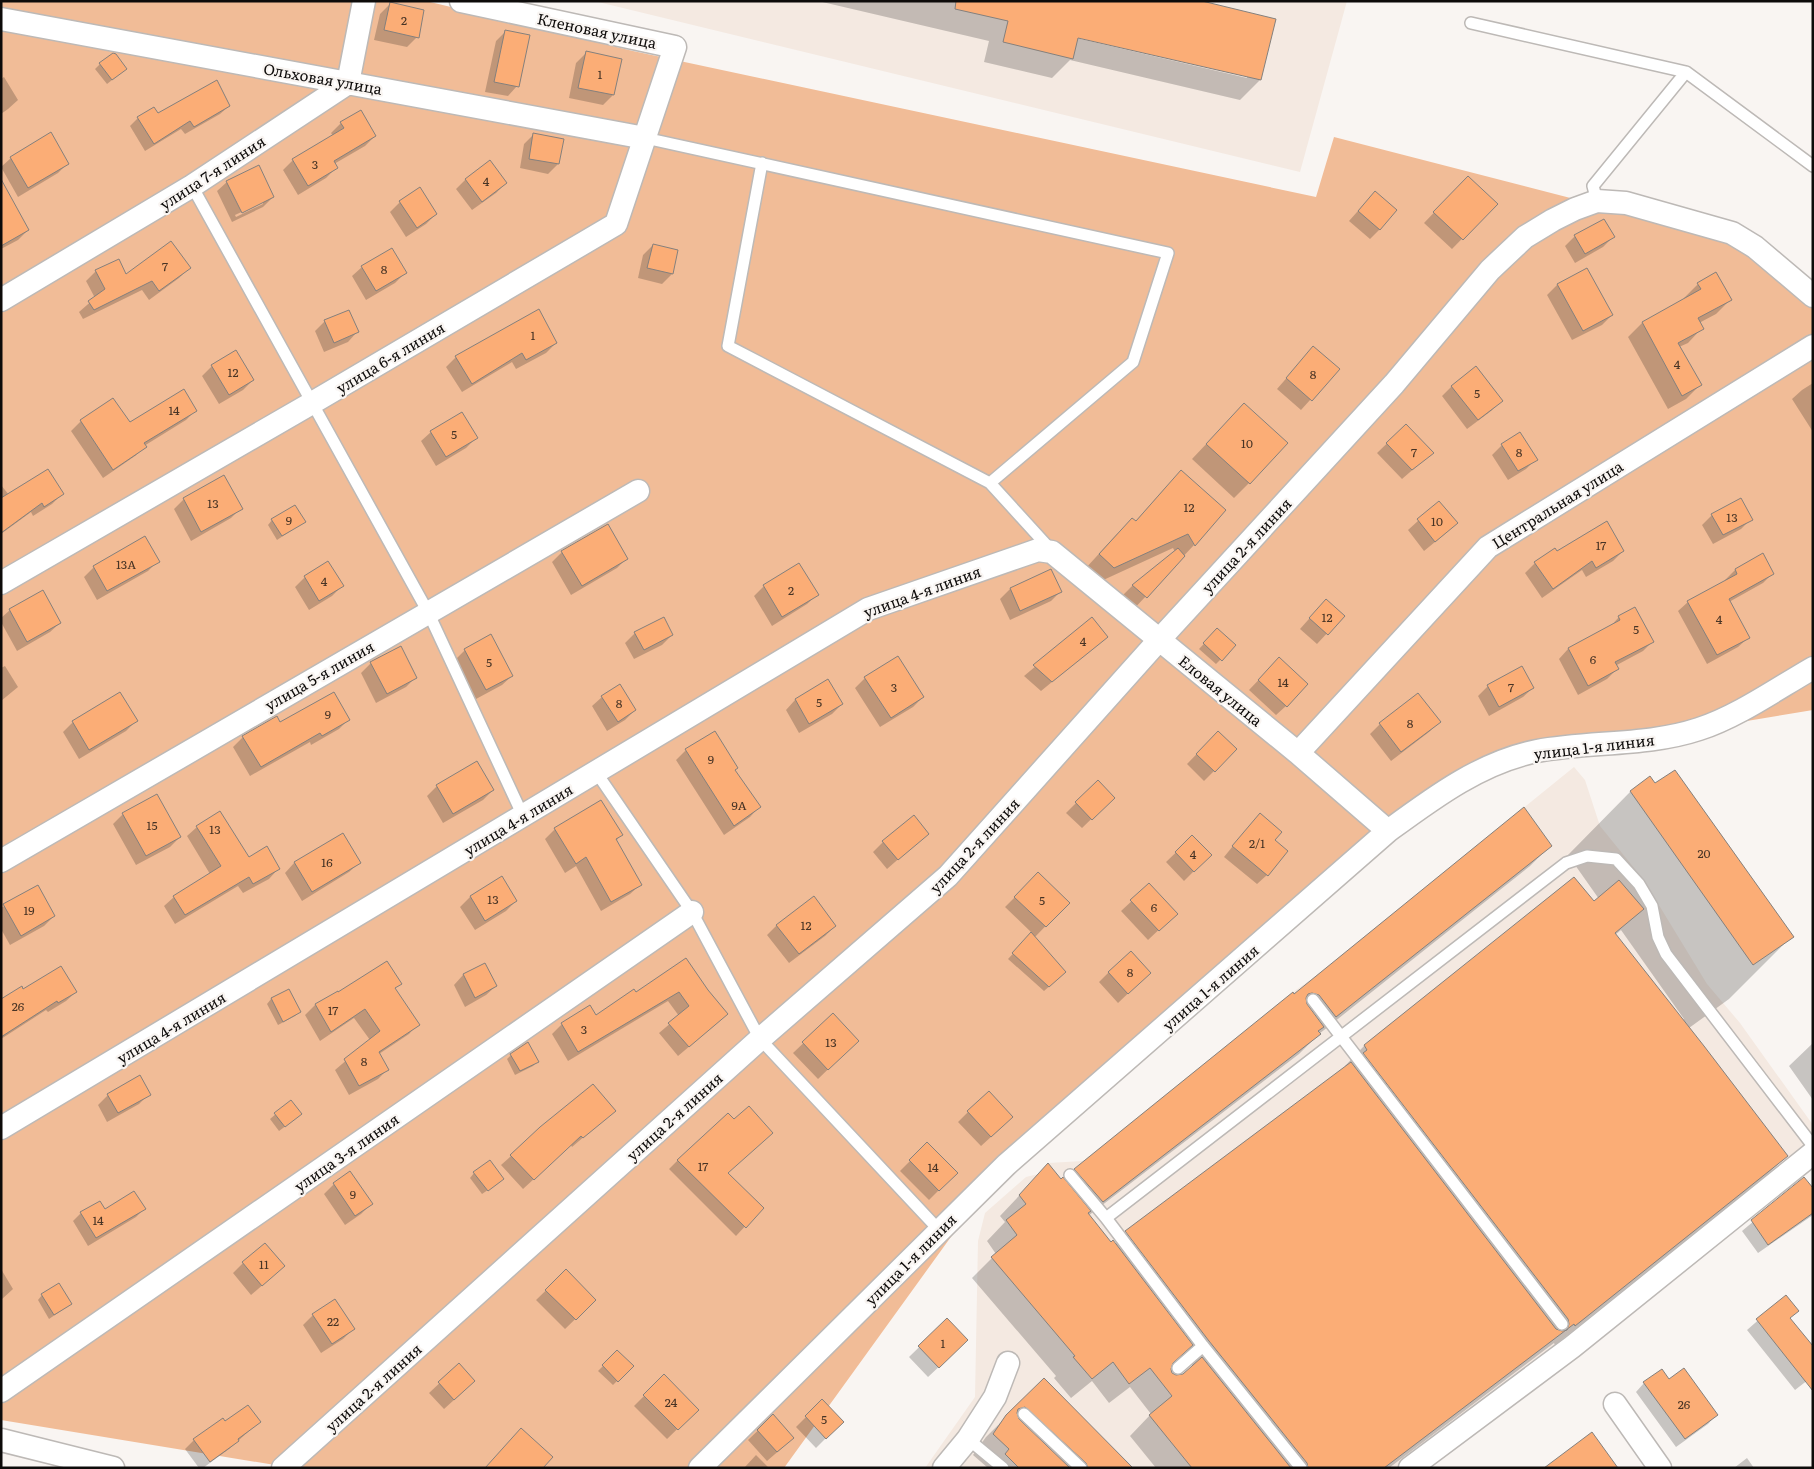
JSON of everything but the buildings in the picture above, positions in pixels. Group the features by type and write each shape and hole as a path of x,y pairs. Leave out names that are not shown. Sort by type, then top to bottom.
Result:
{"street":[{"path":"348,83 364,1"},
{"name":"Кленовая улица","path":"461,1 675,46"},
{"name":"Ольховая улица","path":"1,19 645,138"},
{"name":"улица 6-я линия","path":"1,583 616,224 675,46"},
{"name":"улица 7-я линия","path":"1,300 192,186 348,83"},
{"name":"улица 2-я линия","path":"283,1468 760,1039 948,876 1159,640 1394,384 1490,270 1525,237 1560,216 1598,202 1626,203 1732,233 1755,248 1813,296"},
{"name":"Центральная улица","path":"1298,753 1488,547 1813,346"},
{"name":"улица 5-я линия","path":"1,861 638,491"},
{"name":"улица 4-я линия","path":"1,1128 868,609 1038,550 1052,552"},
{"name":"Еловая улица","path":"1052,552 1298,753 1388,831"},
{"name":"улица 1-я линия","path":"700,1468 1006,1165 1388,831 1434,797 1494,763 1537,751 1672,736 1699,730 1722,720 1813,668"},
{"name":"улица 3-я линия","path":"1,1392 692,912"},
{"path":"1410,1468 1572,1346 1813,1153"},
{"path":"944,1468 968,1439 995,1396 1008,1364"},
{"path":"1615,1404 1660,1468"},
{"path":"1,1440 113,1468"}],"lane":[{"path":"1470,24 1686,72 1813,166"},
{"path":"1598,202 1592,186 1686,72"},
{"path":"645,138 1168,253 1133,362 990,483"},
{"path":"762,164 728,346 990,483 1052,552"},
{"path":"192,186 428,612 523,816"},
{"path":"596,772 692,912 760,1039 939,1230"},
{"path":"1106,1218 1566,863 1587,856 1616,859 1639,884 1652,906 1658,937 1666,954 1813,1146"},
{"path":"1313,1000 1562,1324"},
{"path":"1070,1175 1106,1218 1203,1346 1301,1468"},
{"path":"1178,1368 1203,1346"},
{"path":"1024,1414 1081,1468"},
{"path":"968,1439 1003,1468"}],"shaded area":[{"path":"1,1 426,1 633,51 1316,197 1334,137 1733,240 1813,303 1813,710 1481,765 1013,1151 784,1468 293,1468 1,1420"},
{"path":"594,1 1347,1 1300,172"},
{"path":"1574,767 1585,780 1600,826 1643,879 1707,984 1740,1023 1813,1125 1813,1147 1566,1342 1398,1468 925,1468 975,1397 978,1241 985,1213 1026,1177 1038,1174 1048,1163 1083,1161"}]}
